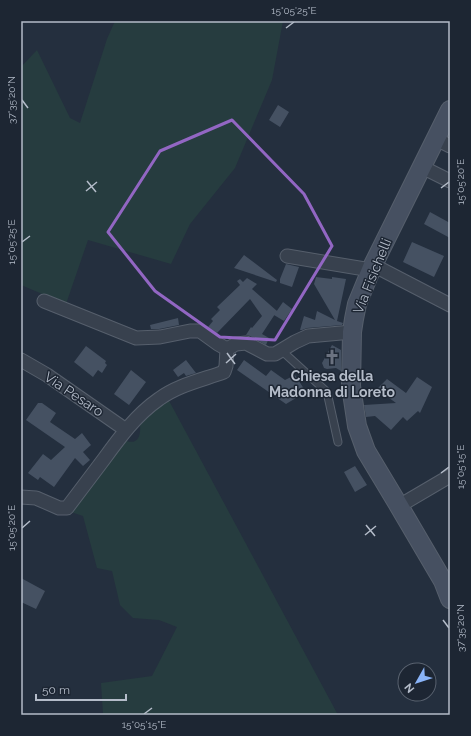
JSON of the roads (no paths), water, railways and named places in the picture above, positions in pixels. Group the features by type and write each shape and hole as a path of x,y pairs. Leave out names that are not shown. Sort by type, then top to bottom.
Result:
{"main road":[{"name":"Via Fisichelli","path":"450,110 443,142 422,167 372,268 358,304 352,332 351,386 357,426 366,451 443,581 450,599"}],"street":[{"path":"422,167 450,181"},
{"path":"287,256 372,268 450,305"},
{"path":"44,301 136,338 160,337 190,331 200,331 218,344 227,348 236,344 246,343 267,354 275,354 308,336 352,332"},
{"path":"21,497 36,498 59,508 67,508 126,430 139,416 159,399 180,387 224,372 226,366 227,348"},
{"name":"Via Pesaro","path":"21,360 47,375 126,430"},
{"path":"399,506 450,476"}],"lane":[{"path":"281,350 327,392 338,442"}],"place":[{"name":"Chiesa della Madonna di Loreto","path":"332,357"}]}
